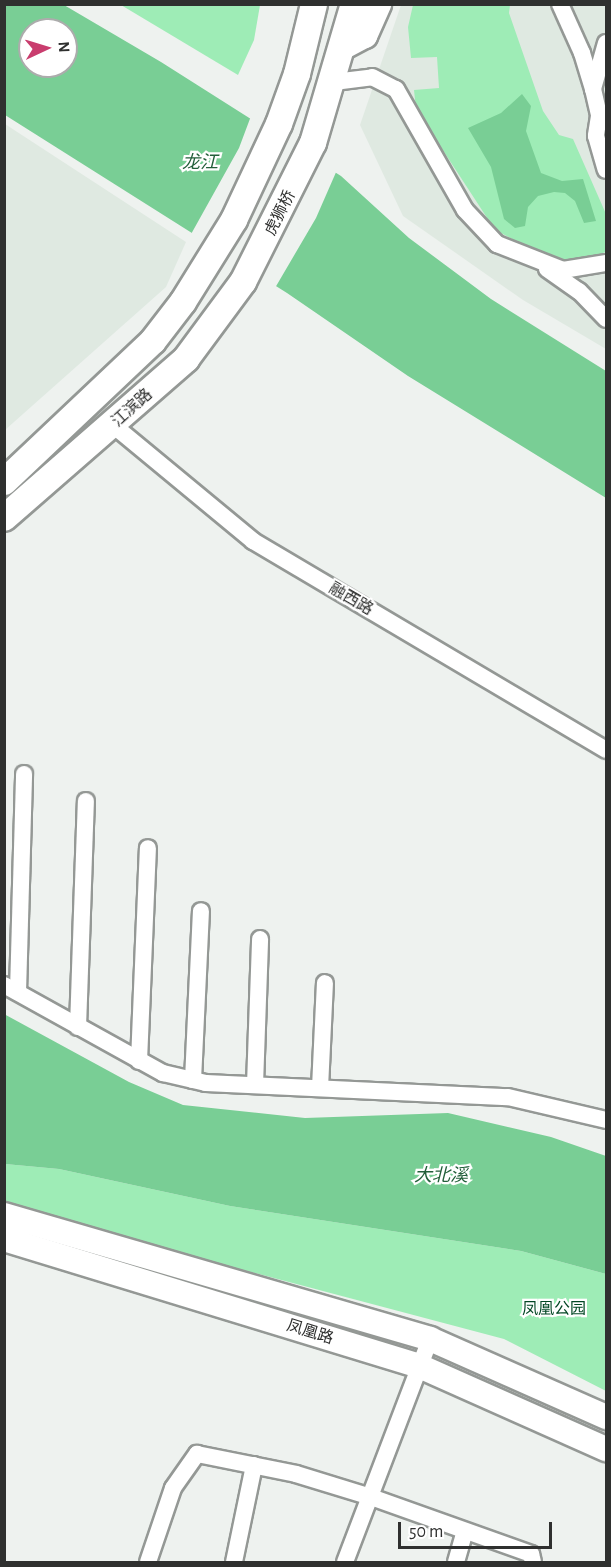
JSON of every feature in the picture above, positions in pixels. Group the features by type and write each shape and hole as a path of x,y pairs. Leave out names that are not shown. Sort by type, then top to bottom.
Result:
{"main road":[{"path":"310,30 314,4"},
{"path":"334,82 354,4"},
{"name":"江滨路","path":"4,482 153,340 212,257 279,124 310,30"},
{"name":"虎狮桥","path":"243,282 313,143 334,82"},
{"name":"江滨路","path":"4,518 186,359 243,282"}],"street":[{"path":"303,4 310,30"},
{"path":"344,47 365,36 379,4"},
{"path":"560,4 582,52 604,123 596,136 606,170"},
{"path":"593,90 606,43"},
{"path":"334,82 372,77 396,89 439,169 477,226 497,244 563,270 606,263"},
{"path":"536,261 579,291 606,319"},
{"name":"融西路","path":"113,425 253,541 606,750"},
{"path":"24,774 11,988 139,1061 163,1073 193,1080 508,1097 606,1120"},
{"path":"78,1027 86,801"},
{"path":"139,1061 148,848"},
{"path":"193,1080 201,911"},
{"path":"255,1085 260,939"},
{"path":"320,1088 325,983"},
{"name":"凤凰路","path":"4,1215 430,1339 606,1417"},
{"name":"凤凰路","path":"4,1239 417,1365 606,1449"},
{"path":"345,1563 371,1497 417,1365 430,1339"},
{"path":"148,1563 173,1488 197,1454 254,1465 371,1497 531,1554 534,1563"},
{"path":"234,1563 254,1465"},
{"path":"456,1563 465,1531"}],"shaded area":[{"path":"401,5 606,5 606,349 523,300 403,216 360,125"},
{"path":"5,124 186,242 166,287 5,430"}],"green space":[{"path":"121,5 260,5 254,40 238,75"},
{"path":"413,5 510,5 509,13 543,111 559,135 573,139 606,214 606,252 576,261 549,258 495,230 416,109 414,90 439,88 437,57 411,58 408,27"},
{"name":"凤凰公园","path":"5,1164 59,1169 230,1206 521,1251 606,1274 606,1391 504,1339 5,1207"}],"water":[{"name":"龙江","path":"5,5 64,5 161,62 341,176 409,238 491,299 606,371 606,498 408,376 287,293 5,115"},
{"path":"522,94 531,106 526,131 541,173 562,181 583,179 596,221 584,223 575,201 565,193 554,192 538,196 528,207 525,226 515,228 504,219 491,167 468,128 501,113"},
{"name":"大北溪","path":"4,1014 129,1082 183,1105 305,1118 448,1113 551,1137 606,1156 606,1274 521,1251 230,1206 59,1169 5,1164"}],"pier":[{"path":"251,116 337,170 316,218 275,288 190,236 239,148"}]}
